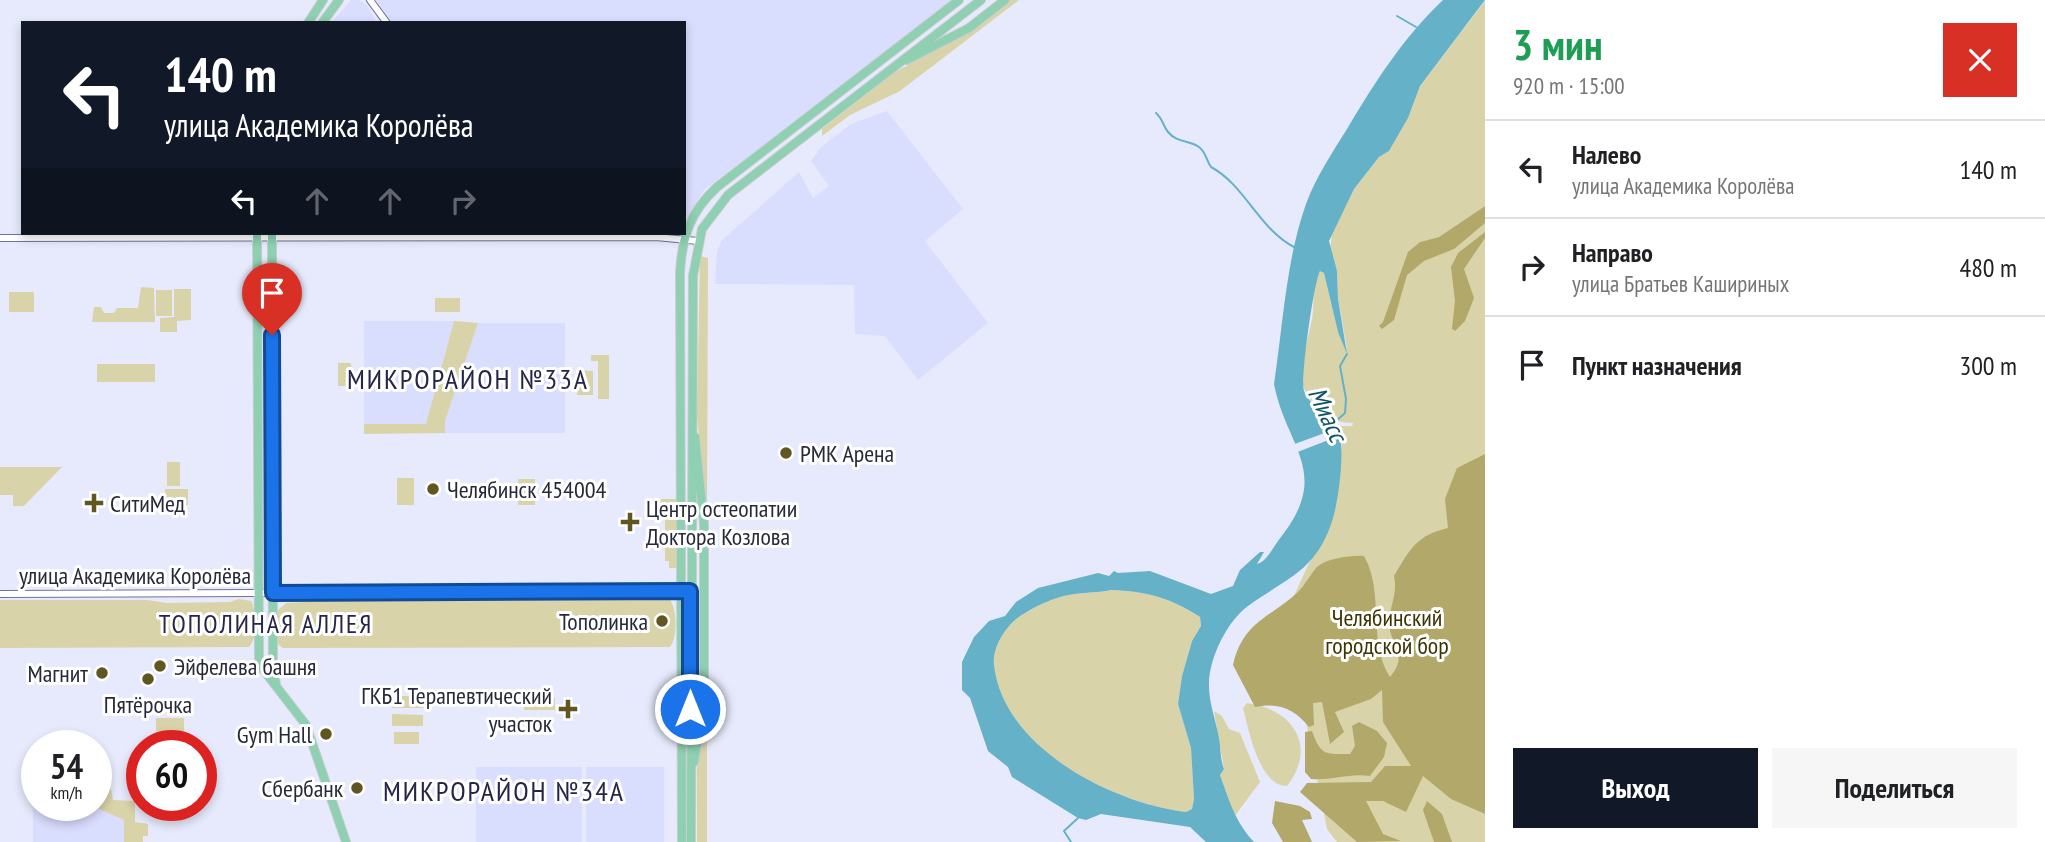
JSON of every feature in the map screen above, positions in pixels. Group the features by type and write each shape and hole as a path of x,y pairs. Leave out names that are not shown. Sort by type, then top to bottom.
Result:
{"main road":[{"path":"309,21 323,0"},
{"path":"324,21 339,0"},
{"path":"686,232 689,222 718,187 959,0"},
{"path":"691,842 693,276 702,229 728,195 981,0"},
{"path":"892,67 969,28 1005,0"},
{"path":"682,842 681,273 685,235"},
{"path":"257,236 259,658 278,690 307,727 346,842"},
{"path":"272,236 274,669 278,690"},
{"path":"690,782 704,699 704,524 691,411"}],"street":[{"path":"370,0 386,21"},
{"path":"0,238 503,236 698,241"},
{"name":"улица Академика Королёва","path":"0,594 690,591"}],"shaded area":[{"path":"351,0 359,0 367,5 376,21 333,21"},
{"path":"376,0 956,0 704,190 686,221 686,21 392,21"},
{"path":"1443,0 1485,0 1420,86 1408,118 1389,151 1379,157 1354,189 1329,241 1337,271 1338,299 1347,354 1338,332 1324,273 1320,271 1314,292 1303,383 1306,396 1334,420 1341,438 1341,467 1333,518 1319,550 1310,561 1300,571 1248,606 1233,621 1220,642 1212,665 1209,692 1224,769 1220,775 1237,819 1254,842 1206,842 1190,827 1101,814 1086,820 1078,818 1012,777 1008,767 988,751 970,698 962,690 962,662 974,637 989,621 1005,616 1016,602 1038,588 1098,573 1109,576 1114,571 1150,571 1211,594 1233,586 1240,570 1260,552 1264,552 1257,564 1270,553 1296,514 1303,495 1301,460 1274,384 1289,270 1299,225 1319,175 1368,94 1390,61","holes":["1124,591 1168,600 1200,617 1201,626 1192,641 1182,676 1178,704 1191,748 1194,799 1192,809 1186,812 1157,807 1126,797 1066,766 1039,746 1017,722 1002,695 994,658 1002,635 1013,622 1040,605 1064,596"]},
{"path":"887,111 963,209 925,241 988,323 918,380 885,336 855,334 854,285 715,284 717,251 722,240 799,172 813,198 829,186 811,161 821,147 851,124"},
{"path":"1485,206 1485,223 1454,249 1424,261 1407,275 1394,320 1382,329 1379,326 1383,322 1408,252 1420,242 1439,237"},
{"path":"1485,232 1485,238 1464,269 1474,298 1465,321 1455,331 1452,329 1455,301 1451,267 1458,253"},
{"path":"364,321 454,321 426,425 364,424"},
{"path":"476,323 565,323 565,433 445,433 445,421"},
{"path":"1485,454 1485,814 1451,799 1423,776 1406,812 1383,801 1366,801 1383,834 1401,841 1357,842 1300,792 1307,783 1371,782 1385,766 1411,766 1383,722 1382,690 1371,699 1335,712 1344,732 1330,744 1322,702 1313,703 1314,725 1309,727 1285,708 1271,705 1255,707 1233,665 1237,651 1250,630 1297,593 1321,564 1333,559 1364,556 1374,586 1379,649 1390,677 1399,658 1389,625 1395,589 1394,576 1415,544 1448,528 1445,499 1457,468"},
{"path":"1359,722 1377,731 1387,743 1384,757 1370,776 1311,779 1305,772 1305,732 1312,731 1318,745 1325,752 1350,754 1355,746 1352,726"},
{"path":"476,767 582,767 582,842 476,842"},
{"path":"586,767 664,767 664,842 586,842"},
{"path":"1275,801 1300,806 1310,812 1312,819 1302,820 1312,842 1283,842 1272,823"},
{"path":"1427,801 1442,814 1452,842 1434,842 1423,810"},
{"path":"112,815 124,820 124,842 33,842 33,821 112,821"}],"green space":[{"path":"1010,0 1019,0 900,91 850,115 822,136 822,129 895,72 962,36"},
{"name":"Челябинский городской бор","path":"1485,1 1485,206 1439,237 1420,242 1419,250 1485,223 1485,842 1337,842 1327,829 1285,615 1336,505 1342,441 1337,426 1352,426 1353,423 1339,421 1328,415 1310,399 1304,389 1303,356 1312,319 1315,282 1320,271 1324,273 1338,332 1347,349 1338,298 1337,271 1330,251 1332,232 1354,189 1379,157 1389,151 1408,118 1420,86"},
{"path":"700,256 708,258 707,518 697,415"},
{"path":"141,287 154,288 155,322 92,322 94,307 101,307 104,313 114,313 117,308 138,308"},
{"path":"174,289 191,289 191,320 177,321 177,332 160,332 160,318 174,317"},
{"path":"156,290 172,290 172,316 156,316"},
{"path":"9,292 34,292 34,312 9,312"},
{"path":"435,298 460,298 460,312 435,312"},
{"path":"454,321 478,323 445,421 445,433 364,434 364,424 426,424"},
{"path":"591,355 609,355 609,399 598,399 598,361 591,361"},
{"path":"338,363 351,363 352,386 338,386"},
{"path":"97,364 155,364 155,382 97,382"},
{"path":"577,370 593,371 593,395 577,395"},
{"path":"167,462 180,462 180,486 167,486"},
{"path":"0,467 62,467 24,506 13,506 13,495 0,495"},
{"path":"397,478 414,478 414,505 397,505"},
{"path":"518,479 535,479 535,505 518,505"},
{"path":"165,489 188,489 188,505 165,505"},
{"path":"661,499 676,499 676,568 669,568 669,561 665,561 665,508 661,508"},
{"path":"1111,590 1158,597 1200,617 1201,626 1192,641 1182,676 1178,704 1191,748 1194,799 1192,809 1186,812 1157,807 1126,797 1066,766 1039,746 1017,722 1002,695 994,658 1002,635 1013,622 1046,602 1058,598"},
{"path":"669,598 674,608 675,622 670,647 283,648 277,644 278,610 286,603 358,599"},
{"path":"239,599 251,601 254,612 255,632 249,647 0,648 0,600 147,600 167,603 230,602"},
{"path":"707,691 707,842 697,842 697,768"},
{"path":"392,696 423,696 423,708 392,708"},
{"path":"524,698 555,698 555,710 524,710"},
{"path":"1247,703 1277,713 1296,732 1300,757 1287,786 1277,784 1262,767 1252,743 1243,708"},
{"path":"1214,711 1222,716 1229,729 1240,733 1260,782 1234,817 1220,775 1224,769"},
{"path":"392,714 423,715 423,726 392,726"},
{"path":"156,718 184,718 184,730 156,730"},
{"path":"394,732 419,732 419,744 394,744"},
{"path":"112,794 113,800 126,801 126,821 148,824 148,836 143,836 143,842 124,842 124,820 112,815"}],"pier":[{"path":"1341,427 1344,434 1295,453 1292,445"}],"waterway":[{"path":"1397,16 1416,27"},
{"path":"1156,113 1172,136 1201,149 1211,167 1234,185 1272,231 1296,248"},
{"name":"Миасс","path":"1336,421 1345,413 1346,399 1340,366 1347,354"},
{"path":"1071,842 1064,831 1078,818"}],"place":[{"name":"РМК Арена","path":"786,453"},
{"name":"Челябинск 454004","path":"433,489"},
{"name":"СитиМед","path":"94,503"},
{"name":"Центр остеопатии Доктора Козлова","path":"630,522"},
{"name":"Тополинка","path":"662,621"},
{"name":"Эйфелева башня","path":"160,666"},
{"name":"Магнит","path":"102,673"},
{"name":"Пятёрочка","path":"148,679"},
{"name":"ГКБ1 Терапевтический участок","path":"568,709"},
{"name":"Gym Hall","path":"326,734"},
{"name":"Сбербанк","path":"357,788"}],"district":[{"name":"МИКРОРАЙОН №33А","path":"468,378"},
{"name":"ТОПОЛИНАЯ АЛЛЕЯ","path":"266,623"},
{"name":"МИКРОРАЙОН №34А","path":"504,790"}],"route":[{"path":"272,335 273,593 690,591 690,709"}]}
